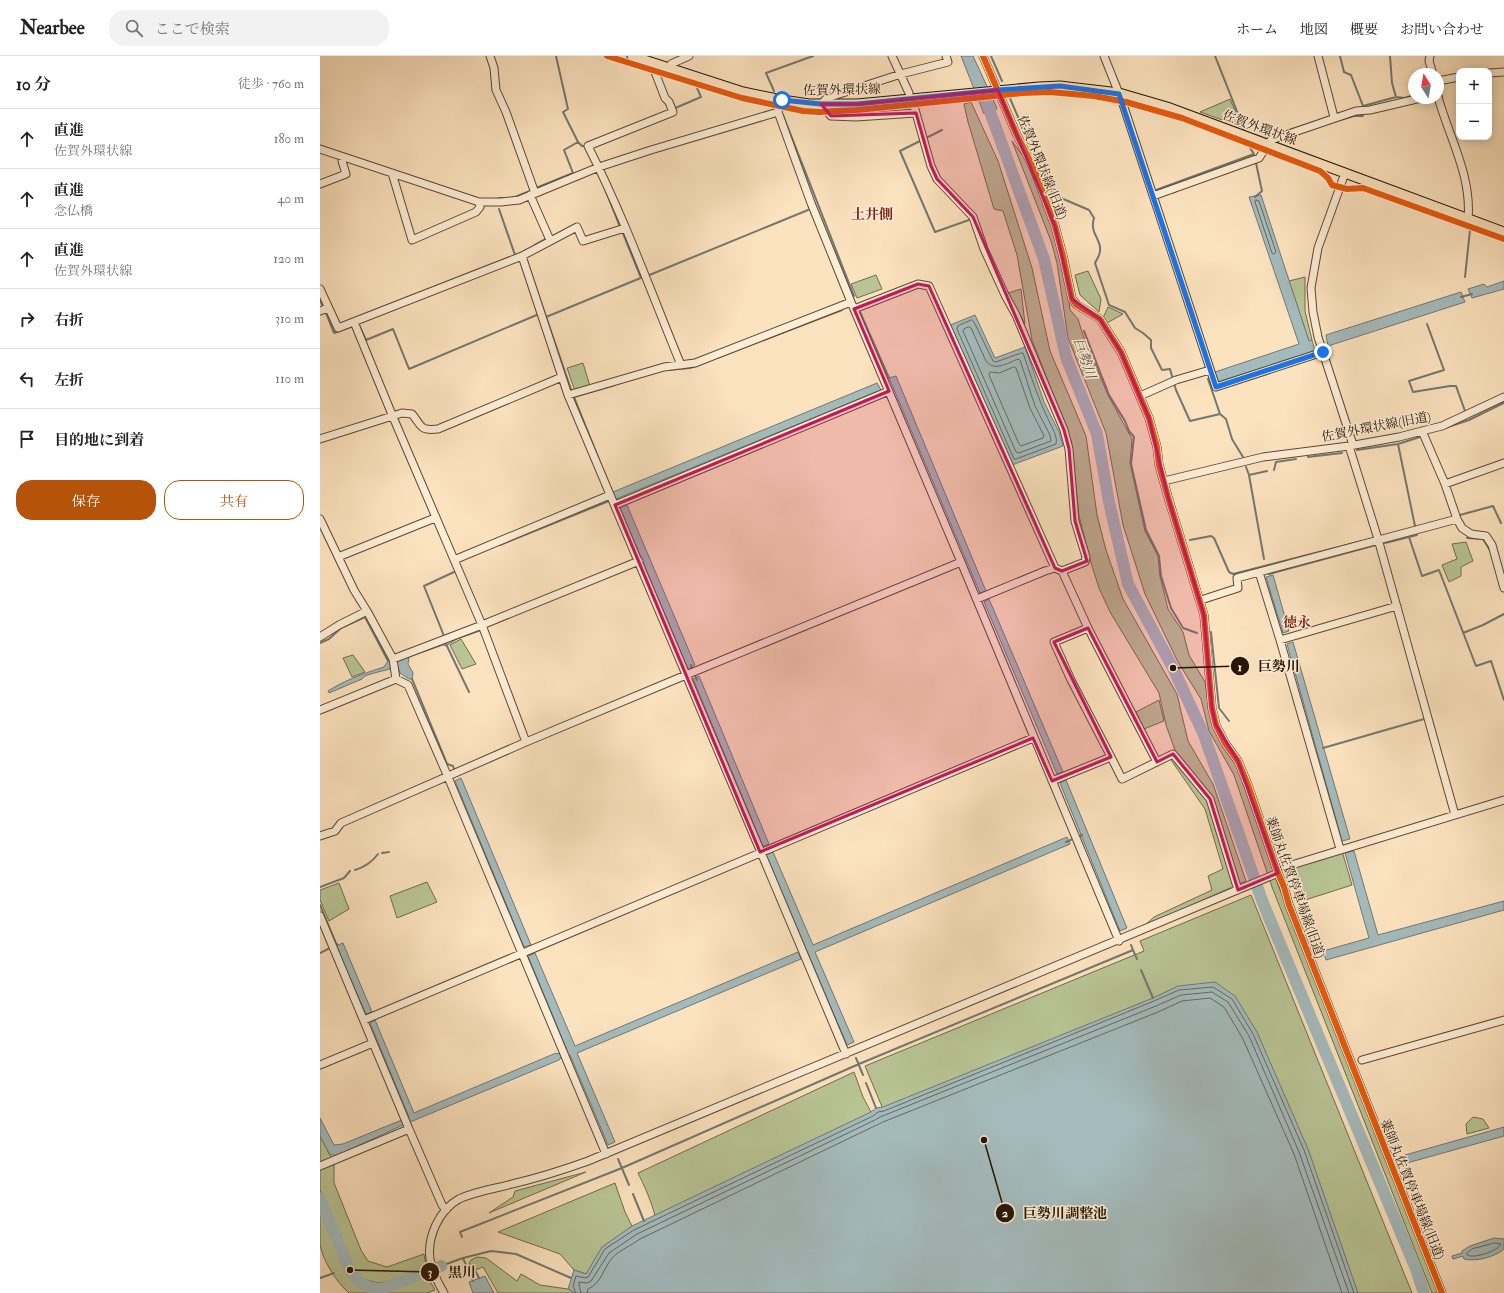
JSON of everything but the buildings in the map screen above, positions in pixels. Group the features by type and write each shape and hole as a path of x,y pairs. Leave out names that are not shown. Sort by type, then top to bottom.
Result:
{"main road":[{"name":"佐賀外環状線","path":"634,56 743,92 782,100 821,104 857,104 998,90 1060,86 1119,94 1167,107 1504,232"}],"street":[{"path":"490,56 494,68 496,90 506,112 550,240"},
{"path":"670,68 672,64 690,56"},
{"path":"892,56 909,93"},
{"path":"946,56 948,62 901,74 827,98 821,104 830,116 856,117 915,110 931,166 938,179 973,217 984,249 1016,315 1064,430 1069,449 1075,521 1086,558 1085,562 1058,570 1045,570 982,597"},
{"name":"佐賀外環状線(旧道)","path":"983,56 1016,133 1035,171 1055,226 1072,299 1077,305 1100,319 1121,352 1149,418 1164,481 1217,467 1245,463 1263,457 1351,445 1422,432 1442,426 1504,397"},
{"path":"1104,56 1119,94 1216,387 1323,352"},
{"path":"1318,56 1334,117"},
{"path":"1430,56 1429,61 1431,68"},
{"path":"658,65 655,72 664,98 669,102 672,109 588,146 622,229 645,277 681,365"},
{"path":"1492,73 1504,72"},
{"path":"1444,79 1456,77"},
{"path":"782,100 778,112 811,203 961,562 982,597 1033,738 1119,941"},
{"path":"1153,196 1259,158 1271,140 1334,117 1356,111 1370,110 1408,101"},
{"path":"1440,104 1463,173 1467,190 1468,219"},
{"path":"320,149 479,202 501,202 519,200 597,168 651,150 778,112"},
{"path":"320,184 346,174 342,161 343,157"},
{"path":"392,173 412,240 476,212 480,207 479,202"},
{"path":"1345,173 1318,248 1311,288 1312,312 1318,337 1378,539 1455,815"},
{"path":"320,289 338,328 525,254 577,227 583,240 622,229"},
{"path":"525,254 561,374 571,394 610,495 620,503 639,561 691,673 765,850 803,954 846,1054"},
{"path":"571,394 664,367 695,363 853,305 918,284 929,286 1058,570 1157,762"},
{"path":"320,311 328,308"},
{"path":"354,322 435,518 482,625 526,742"},
{"path":"320,439 392,414 402,413 412,414 419,426 428,430 438,430 561,374"},
{"path":"1140,396 1173,381 1212,375"},
{"path":"620,503 887,386"},
{"path":"1422,432 1445,484 1456,520 1462,528 1471,534 1486,536 1492,545 1504,588"},
{"path":"1445,484 1504,463"},
{"name":"薬師丸佐賀停車場線(旧道)","path":"1164,481 1200,600 1207,632 1212,708 1216,725 1225,743 1238,761 1248,785 1289,905 1442,1293"},
{"path":"454,560 610,495"},
{"path":"338,557 435,518"},
{"path":"320,519 323,536 338,557 354,590 393,659 396,679"},
{"path":"1200,600 1238,588 1237,578 1378,539 1456,520"},
{"path":"393,659 482,625 639,561"},
{"path":"320,836 335,831 341,823 526,742 961,562"},
{"path":"1259,572 1285,639 1340,849"},
{"path":"1285,639 1397,606"},
{"path":"320,637 339,625 367,611"},
{"path":"1088,628 1054,642 1071,680 1122,779 1173,754 1210,800 1238,890"},
{"path":"320,710 396,679 408,685 453,775 527,952 565,1059 606,1154"},
{"path":"368,1018 1033,738"},
{"path":"1052,781 1111,757"},
{"path":"1285,867 1504,800"},
{"path":"444,1293 435,1276 430,1259 430,1246 433,1230 438,1220 446,1210 458,1200 474,1193 552,1174 606,1154 1278,874"},
{"path":"320,916 368,1018 373,1043 442,1205 446,1210"},
{"path":"1362,1060 1504,1020"},
{"path":"320,1065 373,1043"},
{"path":"320,1166 408,1127"}],"highlighted area":[{"path":"998,90 1055,226 1072,299 1100,319 1121,352 1149,418 1168,497 1204,615 1212,708 1216,725 1238,761 1278,873 1238,890 1210,799 1173,754 1157,762 1088,628 1054,642 1111,757 1052,781 1033,738 760,852 615,505 889,391 854,309 918,284 929,286 1055,568 1062,571 1087,561 1075,521 1069,449 1064,430 973,217 937,179 931,166 916,113 831,116 821,104 857,104"}],"green space":[{"path":"1230,99 1242,127 1200,112"},
{"path":"971,102 998,161 1032,268 1050,351 1086,436 1097,515 1106,550 1123,599 1177,694 1188,741 1213,784 1246,881 1144,926 1154,917 1212,890 1208,876 1223,869 1205,809 1171,760 1176,753 1166,725 1159,693 1110,612 1099,588 1079,516 1071,441 1032,340 1017,255 1003,211 994,209 968,122 964,104"},
{"path":"1012,141 1026,160 1056,236 1067,286 1070,310 1078,319 1083,335 1108,395 1132,439 1130,463 1145,531 1158,556 1160,576 1168,609 1183,632 1189,655 1205,682 1210,716 1222,744 1237,766 1278,885 1440,1293 1432,1293 1272,887 1234,775 1209,731 1201,699 1178,662 1145,594 1123,525 1106,433 1068,338 1057,263 1051,241"},
{"path":"1088,271 1101,299 1099,312 1080,295 1075,275"},
{"path":"876,275 882,289 857,298 851,284"},
{"path":"1305,277 1305,311 1312,340 1309,341 1289,281"},
{"path":"1021,289 1025,324 1008,293"},
{"path":"1108,307 1123,314 1107,323 1103,318"},
{"path":"583,363 590,386 575,391 567,368"},
{"path":"1466,542 1473,561 1461,567 1461,576 1449,582 1442,565 1457,559 1452,544"},
{"path":"461,639 476,664 462,669 450,645"},
{"path":"353,655 365,672 352,677 343,658"},
{"path":"1159,700 1164,721 1144,729 1136,712"},
{"path":"1342,851 1352,885 1302,901 1290,868"},
{"path":"427,882 437,902 397,918 390,896"},
{"path":"339,883 349,909 329,921 320,900 320,890"},
{"path":"1251,895 1412,1293 1351,1293 660,1236 651,1203 638,1173 854,1072 863,1097 871,1112 895,1138 865,1066 1144,951 1140,941"},
{"path":"1473,1117 1483,1119 1489,1128 1467,1134 1466,1124"},
{"path":"320,1136 334,1163 334,1183 361,1250 368,1261 387,1267 424,1254 426,1266 392,1281 378,1283 363,1279 352,1266 320,1190"},
{"path":"586,1172 489,1213 513,1197 515,1191"},
{"path":"615,1183 625,1212 632,1226 649,1245 586,1274 574,1270 560,1254 498,1232"},
{"path":"320,1210 346,1274 363,1289 378,1292 392,1290 427,1276 435,1290 427,1293 349,1293 340,1284 324,1258 320,1245"},
{"path":"477,1257 486,1258 517,1281 521,1274 540,1285 568,1289 577,1293 498,1293 483,1267 473,1271 469,1263"}],"water":[{"path":"961,56 973,56 997,108 995,111 984,114"},
{"path":"1261,195 1309,341 1312,340 1315,351 1217,382 1215,372 1299,344 1249,197"},
{"path":"1504,281 1504,289 1472,298 1468,289 1484,284 1487,287"},
{"path":"1461,292 1465,302 1328,346 1326,335"},
{"path":"975,315 995,358 1025,347 1044,402 1059,432 1063,446 1012,465 950,325"},
{"path":"896,376 986,591 980,593 889,378"},
{"path":"877,383 881,390 616,499 613,492"},
{"path":"627,505 695,665 688,669 620,508"},
{"path":"1273,575 1289,631 1283,633 1266,577"},
{"path":"989,599 1063,772 1057,774 984,602"},
{"path":"480,629 480,631 457,639 446,646 443,645 409,657 408,664 413,673 412,679 409,679 400,673 397,665 390,667 390,669 365,676 362,679 329,693 328,691 362,674 384,667 388,661 390,663 397,662 400,658"},
{"path":"1293,642 1350,839 1342,841 1287,644"},
{"path":"699,676 769,844 763,846 693,679"},
{"path":"461,778 531,945 524,947 455,781"},
{"path":"1066,780 1127,928 1120,931 1060,783"},
{"path":"1067,837 1070,844 815,952 854,1042 847,1045 766,855 773,852 813,945"},
{"path":"1354,851 1378,935 1504,901 1504,910 1326,960 1323,951 1369,938 1345,853"},
{"path":"337,943 338,945 343,943 372,1012 366,1014 335,944"},
{"path":"798,952 801,959 577,1053 615,1142 608,1145 570,1055 403,1125 338,1155 330,1155 320,1136 320,1118 334,1145 343,1144 409,1117 370,1023 375,1020 414,1113 556,1053 557,1054 567,1050 528,956 535,953 575,1046"},
{"path":"1215,982 1235,996 1257,1032 1308,1149 1358,1293 575,1293 568,1289 574,1270 586,1274 602,1247 632,1226 871,1112 876,1108 883,1107 1153,998 1178,986"},
{"path":"1504,1127 1504,1136 1407,1163 1405,1155"},
{"path":"1494,1238 1504,1239 1504,1249 1500,1252 1474,1260 1464,1259 1463,1256 1453,1259 1452,1256 1462,1253 1462,1251 1470,1246"},
{"path":"485,1276 494,1293 473,1293 469,1282"}],"waterway":[{"path":"556,56 568,109 563,112 578,142 582,146 585,146"},
{"path":"774,91 766,73 813,56"},
{"path":"991,56 1002,81"},
{"path":"1215,56 1244,129"},
{"path":"1340,56 1344,72 1351,75 1363,106 1396,97 1408,97"},
{"path":"1390,56 1392,83 1396,97"},
{"path":"673,109 701,97 697,88"},
{"path":"1009,96 1021,124 1032,138 1037,157 1054,195 1089,210 1094,218 1093,228 1100,247 1100,254 1095,263 1109,305 1125,312 1135,328 1151,340 1151,348 1162,370 1170,369 1176,390 1190,421 1220,414 1226,419 1232,439 1243,457"},
{"name":"巨勢川","path":"985,98 1044,259 1066,357 1097,434 1109,502 1128,584 1173,668 1204,735 1263,903 1416,1269 1424,1293"},
{"path":"783,115 854,296"},
{"path":"1333,122 1354,116 1363,116"},
{"path":"926,138 942,130"},
{"path":"922,140 900,151 935,232 969,220"},
{"path":"536,188 573,173 564,150 578,142"},
{"path":"1156,190 1254,154 1250,148"},
{"path":"1255,197 1262,191 1256,163"},
{"path":"605,189 620,227"},
{"path":"515,197 530,191"},
{"path":"499,198 508,198"},
{"path":"499,209 515,255 519,254"},
{"path":"647,276 808,210"},
{"path":"1465,277 1470,230"},
{"path":"622,231 641,278"},
{"path":"535,245 546,238"},
{"path":"532,276 565,372"},
{"path":"546,317 643,277"},
{"path":"1461,297 1472,294"},
{"path":"320,300 323,307"},
{"path":"717,358 842,310"},
{"path":"860,312 889,378"},
{"path":"326,313 334,333 353,326"},
{"path":"359,325 366,340 393,329 409,369 539,314"},
{"path":"1427,324 1444,370 1409,381 1413,392 1456,386 1465,411"},
{"path":"1084,331 1109,395 1125,421 1129,431 1134,437 1131,464 1146,530 1159,556 1161,576 1171,608 1183,628 1197,633"},
{"path":"667,370 696,366"},
{"path":"562,373 565,372 572,392"},
{"path":"544,381 556,376"},
{"path":"1212,378 1208,379 1220,414"},
{"path":"574,396 615,385"},
{"path":"574,397 612,492"},
{"path":"1445,428 1469,420 1504,403"},
{"path":"1357,450 1398,444 1420,437"},
{"path":"1398,444 1415,526"},
{"path":"1308,457 1342,453"},
{"path":"1274,470 1276,462 1296,459"},
{"path":"1246,467 1249,475 1264,559"},
{"path":"1249,475 1267,471"},
{"path":"500,545 609,501"},
{"path":"1460,515 1493,506 1501,523"},
{"path":"1385,543 1417,535"},
{"path":"1190,540 1211,536 1214,538 1229,572 1233,574 1362,541"},
{"path":"1409,537 1422,576 1439,570 1476,666 1491,661 1504,700"},
{"path":"1467,538 1483,539 1491,552"},
{"path":"1269,574 1376,545"},
{"path":"444,636 424,586 454,572"},
{"path":"1463,633 1504,614"},
{"path":"320,643 329,639 341,628 365,617 388,661"},
{"path":"1211,632 1219,708 1229,721"},
{"path":"446,644 469,692"},
{"path":"691,665 697,680"},
{"path":"412,679 447,764 453,766 455,771"},
{"path":"1323,748 1424,719"},
{"path":"1066,842 1082,835"},
{"path":"382,853 389,852"},
{"path":"355,870 368,864 378,854"},
{"path":"320,887 344,878 350,871"},
{"path":"320,905 337,946"},
{"path":"462,1237 460,1232 622,1168 859,1064 1133,950 1131,945"},
{"path":"320,953 328,949"},
{"path":"1133,950 1137,959"},
{"path":"1141,970 1153,998"},
{"path":"856,1058 863,1075"},
{"path":"866,1083 876,1108"},
{"path":"618,1159 629,1185"},
{"path":"633,1194 644,1221"},
{"path":"320,1199 350,1270 363,1284 371,1288 381,1289 441,1266"},
{"path":"463,1258 491,1251 516,1254 571,1278"},
{"path":"441,1266 463,1258 473,1281"},
{"path":"476,1272 479,1278"},
{"path":"320,1278 334,1273"}],"cycle path":[{"path":"607,56 742,98 803,111 819,112 857,110 1022,93 1050,92 1094,96 1126,102 1182,118 1320,171 1328,178 1332,185 1347,189 1363,188 1504,239"},
{"path":"983,56 1016,133 1035,171 1055,226 1072,299 1077,305 1100,319 1121,352 1149,418 1157,447 1159,465 1204,615 1212,708 1216,725 1225,743 1238,761 1248,785 1289,905 1442,1293"}],"place":[{"name":"巨勢川","path":"1173,668"},
{"name":"巨勢川調整池","path":"984,1140"},
{"name":"黒川","path":"350,1270"}],"district":[{"name":"土井側","path":"872,214"},
{"name":"徳永","path":"1297,622"}],"route":[{"path":"782,100 809,104 857,104 998,90 1060,86 1119,94 1216,387 1323,352"}]}
